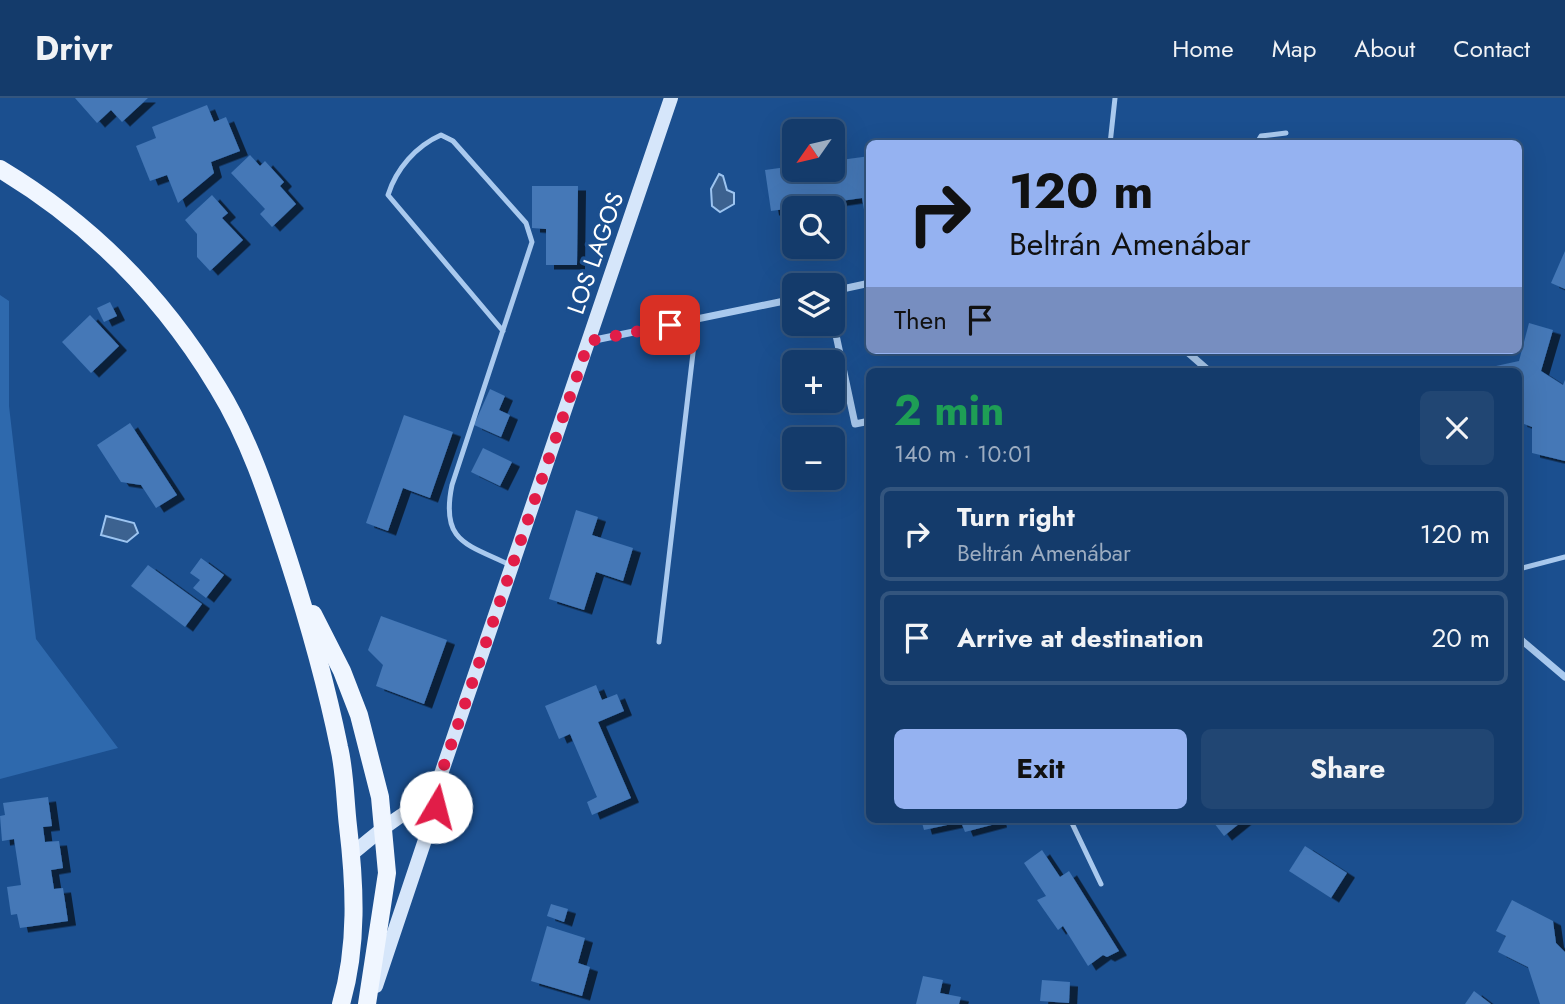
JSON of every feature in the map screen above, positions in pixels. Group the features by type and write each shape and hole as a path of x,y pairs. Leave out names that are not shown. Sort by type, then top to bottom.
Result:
{"main road":[{"name":"LOS LAGOS","path":"368,1004 436,807 439,780 671,98"},
{"path":"0,169 48,200 100,243 147,290 197,354 238,425 271,504 297,587 340,749 355,889 351,955 341,1004"},
{"path":"297,587 342,671 359,715 380,797 387,873 368,1004"},
{"name":"LOS LAGOS","path":"352,854 382,829 416,808 439,780"}],"street":[{"path":"845,288 866,284"},
{"path":"589,341 782,301"},
{"path":"836,336 855,424 866,422"},
{"path":"1190,354 1206,368"},
{"path":"1522,641 1565,677"}],"lane":[{"path":"1110,140 1115,98"},
{"path":"1258,140 1261,136 1286,133"},
{"path":"503,331 388,195 394,176 426,141 441,135 453,141 526,223 533,242 452,485 447,509 452,527 461,542 512,566"},
{"path":"659,642 697,319"},
{"path":"1522,568 1565,557"},
{"path":"1071,823 1101,884"}],"shaded area":[{"path":"719,174 723,176 727,190 734,193 734,204 720,212 712,206 711,189"},
{"path":"0,295 9,301 9,406 36,639 118,748 0,779"},
{"path":"106,516 134,523 138,533 127,542 101,535"}],"building":[{"path":"75,98 148,98 122,122 111,110 97,123"},
{"path":"207,105 214,122 226,117 240,151 211,162 214,173 178,203 167,175 150,181 136,146 156,138 152,127"},
{"path":"250,155 260,166 265,161 284,182 280,186 296,204 272,227 260,214 265,209 231,173"},
{"path":"866,157 866,221 862,198 845,200 845,196 782,196 782,209 771,211 765,170 782,168 782,182 845,182 845,159"},
{"path":"532,186 578,186 577,265 546,265 546,229 532,228"},
{"path":"212,195 228,213 222,218 243,240 210,271 197,257 197,234 185,220"},
{"path":"1565,251 1565,289 1551,283"},
{"path":"110,302 117,316 104,322 97,308"},
{"path":"90,315 119,346 91,373 62,342"},
{"path":"1529,323 1553,330 1541,371 1563,385 1565,380 1565,461 1532,453 1532,427 1522,423 1522,368 1496,368 1519,361"},
{"path":"490,389 505,396 499,410 510,415 501,437 474,425"},
{"path":"404,415 453,432 430,498 403,488 388,531 366,523"},
{"path":"130,423 177,495 156,508 141,485 121,482 97,445"},
{"path":"483,448 512,462 500,486 471,472"},
{"path":"576,510 598,517 592,535 633,548 623,581 596,572 584,610 549,599"},
{"path":"201,558 224,575 206,598 193,588 200,580 190,573"},
{"path":"148,565 202,604 185,627 131,586"},
{"path":"381,616 447,640 424,704 376,686 383,665 368,650"},
{"path":"596,685 602,700 617,694 624,711 598,722 631,798 592,815 587,802 597,797 570,734 559,739 545,706"},
{"path":"48,797 52,826 43,827 45,842 59,841 63,868 51,870 54,889 63,888 68,921 20,928 17,914 11,915 7,887 21,885 14,839 2,841 0,816 5,815 3,803"},
{"path":"922,823 956,823 924,830"},
{"path":"961,823 999,823 965,832"},
{"path":"1214,823 1240,823 1224,836"},
{"path":"1305,846 1347,873 1331,898 1289,871"},
{"path":"1042,850 1060,877 1069,871 1119,951 1107,957 1103,955 1088,966 1063,926 1058,930 1037,900 1046,896 1024,863"},
{"path":"1512,900 1553,921 1556,943 1565,952 1565,1004 1540,1004 1528,967 1498,952 1506,936 1496,931"},
{"path":"551,904 568,909 564,922 547,916"},
{"path":"547,926 585,938 578,963 590,967 582,996 531,981"},
{"path":"923,976 943,980 940,993 961,997 959,1004 916,1004"},
{"path":"1042,980 1070,982 1069,1003 1040,1001"},
{"path":"1474,991 1491,1004 1465,1004"}],"route":[{"path":"436,807 439,780 589,341 670,325"}]}
